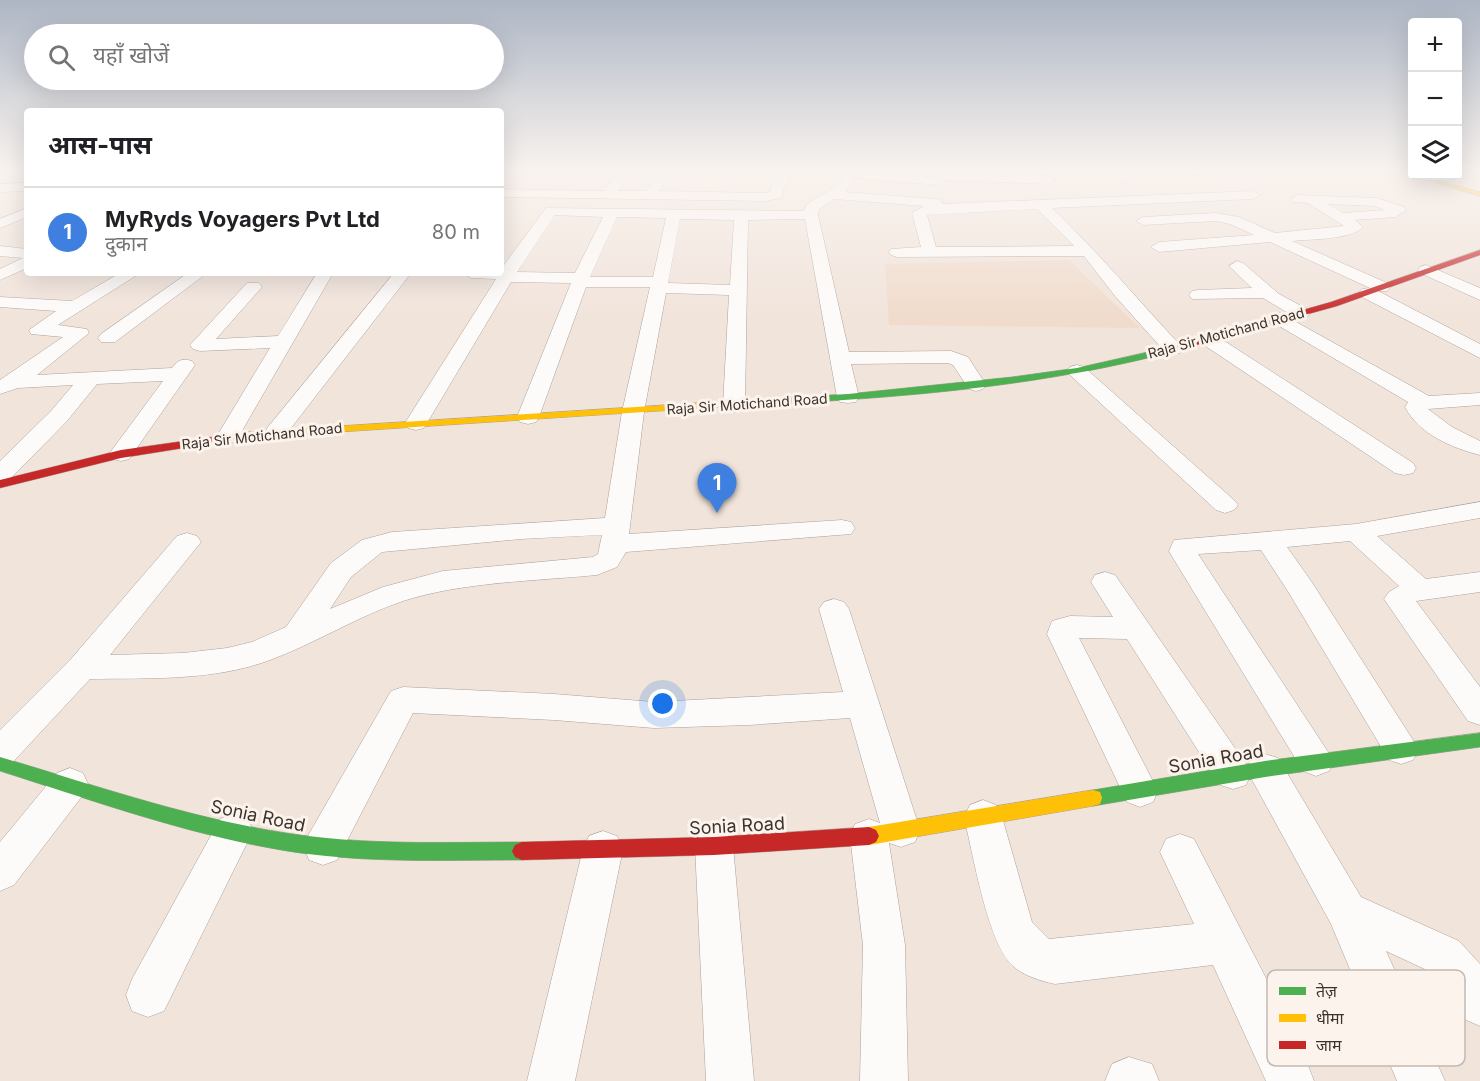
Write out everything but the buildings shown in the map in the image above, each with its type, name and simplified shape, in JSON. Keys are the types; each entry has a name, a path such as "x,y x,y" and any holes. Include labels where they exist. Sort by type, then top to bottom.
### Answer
{"street":[{"path":"416,423 506,276 546,218"},
{"path":"528,417 580,280 609,218"},
{"path":"82,668 183,665 226,660 260,652 393,594 443,581 597,566 607,562 612,555 616,535 633,412 670,218"},
{"path":"734,405 741,218"},
{"path":"812,218 848,397"},
{"path":"923,218 927,225 930,252"},
{"path":"1054,218 1088,251 1121,292 1173,349"},
{"path":"1143,221 1210,218"},
{"path":"1224,218 1240,223 1272,238 1374,290 1480,352"},
{"path":"1159,247 1340,232 1356,227 1343,218"},
{"path":"1037,223 1060,223"},
{"path":"5,251 24,245"},
{"path":"5,251 24,254"},
{"path":"897,252 1088,251"},
{"name":"Raja Sir Motichand Road","path":"0,484 121,454 228,436 848,397 976,385 1077,371 1173,349 1301,313 1480,252"},
{"path":"0,275 24,263"},
{"path":"1237,266 1268,293 1301,313"},
{"path":"1426,270 1480,295"},
{"path":"7,385 80,333 39,330 127,276"},
{"path":"108,338 195,276"},
{"path":"228,436 323,276"},
{"path":"276,432 401,276"},
{"path":"506,276 738,290"},
{"path":"121,454 200,345 253,287"},
{"path":"1198,295 1268,293"},
{"path":"0,302 75,307"},
{"path":"1280,319 1423,402 1446,404 1480,399"},
{"path":"1208,339 1404,468"},
{"path":"200,345 283,342"},
{"path":"840,358 951,357 961,362 976,385"},
{"path":"1077,371 1225,505"},
{"path":"7,385 178,374"},
{"path":"0,475 59,416 90,379"},
{"path":"1423,402 1416,407 1421,417 1464,443 1480,448"},
{"path":"1316,761 1183,550 1184,546 1268,541 1356,532 1480,510"},
{"path":"297,635 342,570 356,556 372,546 392,541 521,531 616,535 842,528"},
{"path":"1356,532 1421,590"},
{"path":"1268,541 1306,597 1401,750"},
{"path":"0,753 82,668 187,542"},
{"path":"1105,582 1136,628 1249,772 1346,911 1372,970"},
{"path":"1479,708 1400,599 1421,590 1480,582"},
{"path":"834,609 863,704 885,833 884,1081"},
{"path":"1136,628 1070,627 1063,629 1062,634 1140,791"},
{"path":"322,847 403,700 554,707 654,715 749,712 863,704"},
{"name":"Sonia Road","path":"0,764 234,831 322,847 399,852 603,849 714,846 885,833 1316,761 1480,740"},
{"path":"0,872 70,784"},
{"path":"983,817 1012,925 1019,941 1029,952 1043,960 1071,962 1225,942"},
{"path":"148,995 234,831"},
{"path":"714,846 730,1081"},
{"path":"551,1081 603,849"},
{"path":"1180,852 1267,1028"},
{"path":"1346,911 1444,956 1457,970"},
{"path":"1465,981 1480,1003"},
{"path":"1285,1066 1290,1081"},
{"path":"1414,1066 1421,1081"},
{"path":"1129,1081 1134,1081"}],"shaded area":[{"path":"1069,260 1140,328 889,325 885,264"}],"traffic: fast":[{"path":"761,402 848,397 1012,380 1077,371 1153,354"},
{"path":"1093,798 1265,769 1480,740"},
{"path":"0,764 191,822 269,839 361,850 522,851"}],"traffic: slow":[{"path":"248,435 761,402"},
{"path":"869,836 1093,798"}],"traffic: jam":[{"path":"1153,354 1334,304 1480,252"},
{"path":"0,484 121,454 248,435"},
{"path":"522,851 714,846 869,836"}],"place":[{"name":"MyRyds Voyagers Pvt Ltd","path":"717,513"}]}
